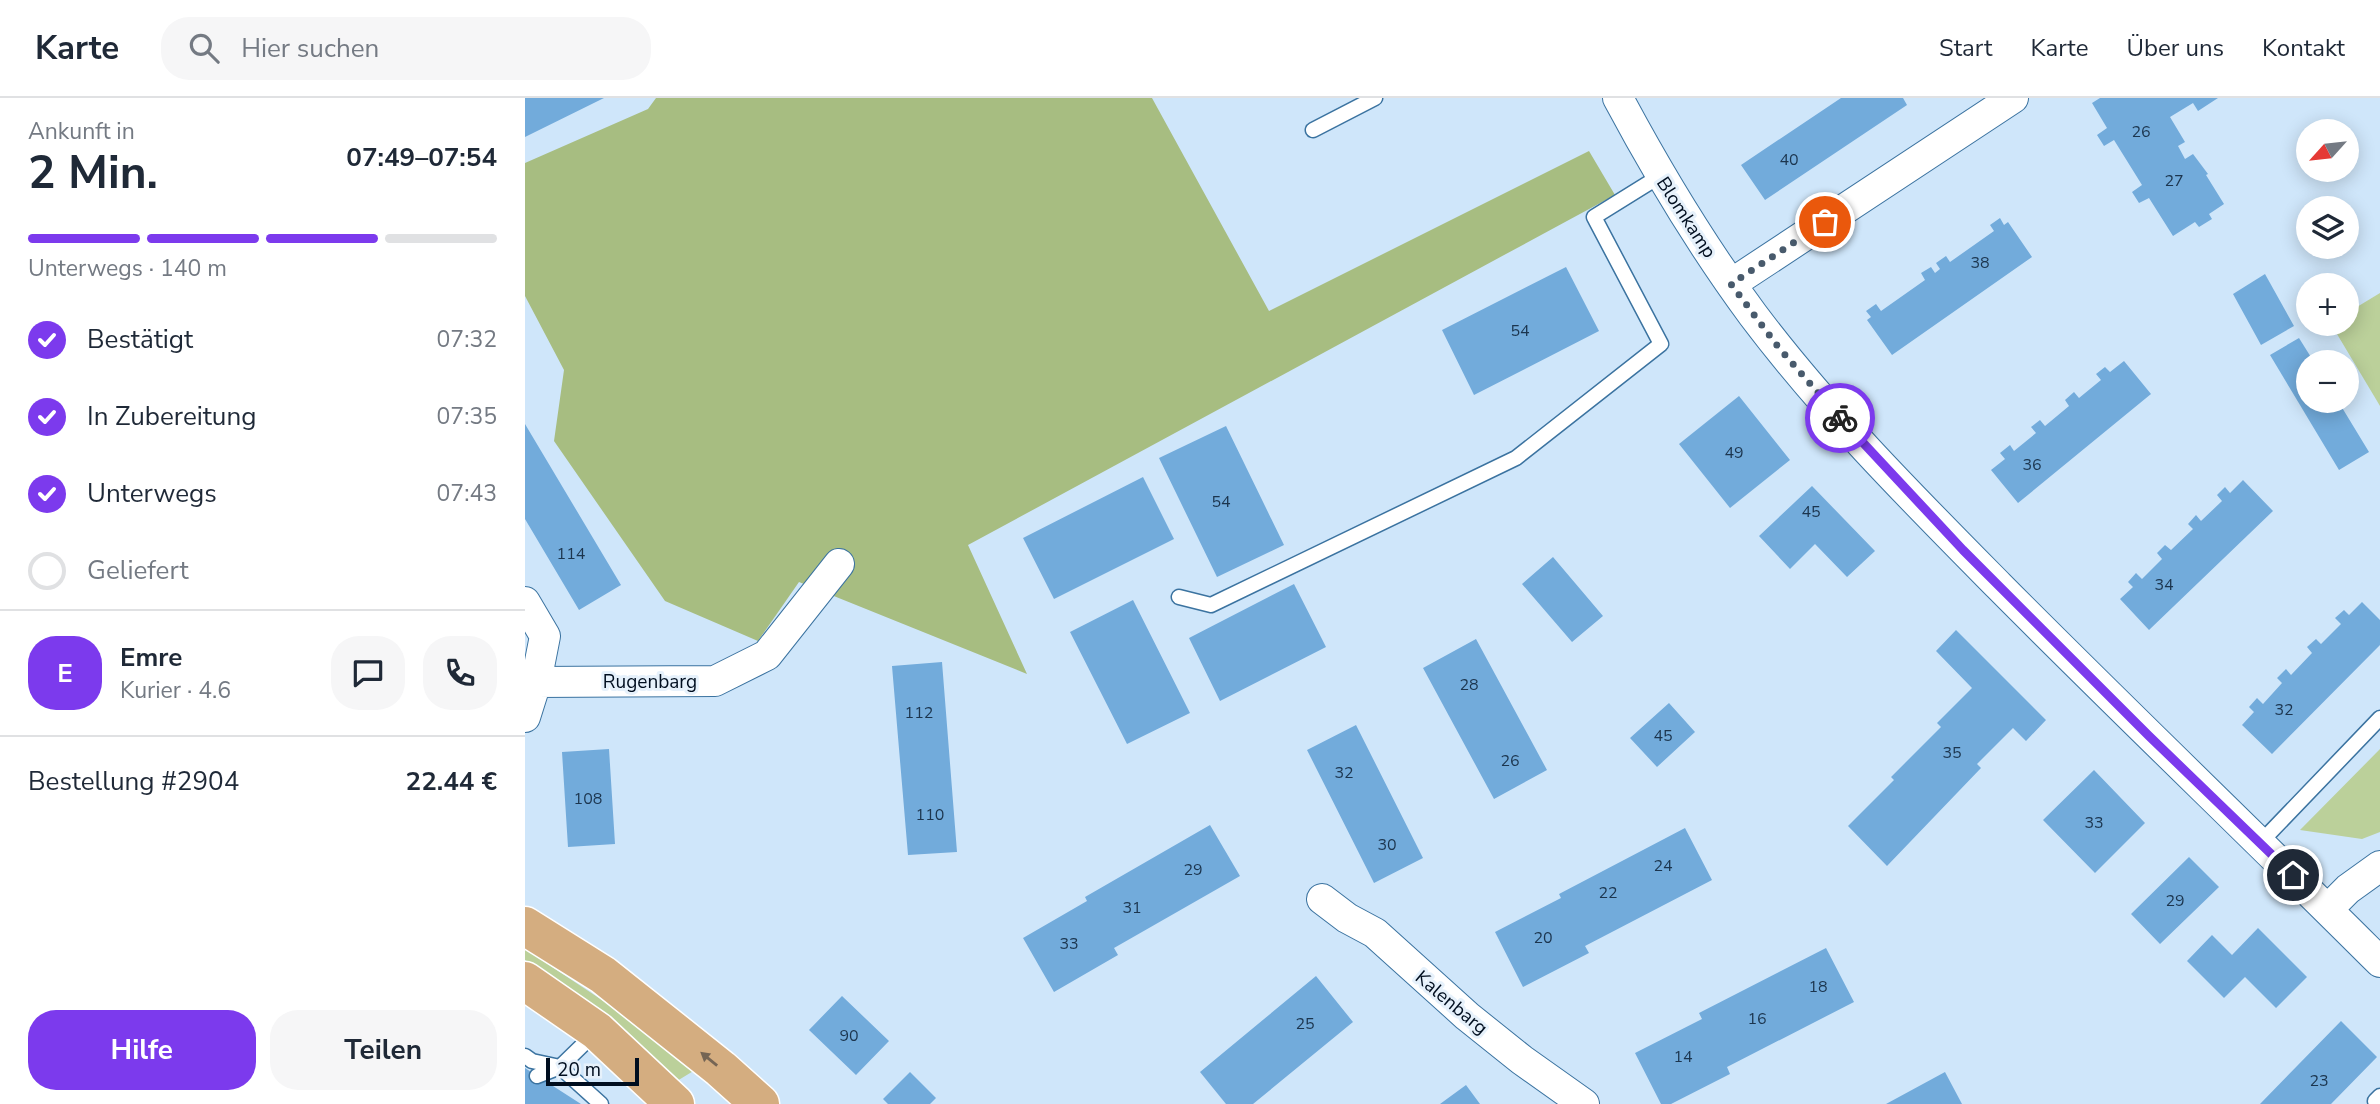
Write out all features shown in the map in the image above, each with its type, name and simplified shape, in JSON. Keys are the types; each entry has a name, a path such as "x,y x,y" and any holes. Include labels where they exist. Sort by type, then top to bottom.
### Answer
{"main road":[{"path":"525,926 603,975 721,1069 760,1104"},
{"path":"525,981 597,1031 675,1104"}],"street":[{"name":"Blomkamp","path":"1618,98 1660,176 1731,284 1811,386 1921,507 2122,710 2380,962"},
{"path":"1731,284 2013,98"},
{"name":"Rugenbarg","path":"536,682 715,681 767,655 839,564"},
{"path":"525,602 545,636 536,682 525,717"},
{"path":"2328,909 2348,889 2380,866"},
{"name":"Kalenbarg","path":"1322,898 1347,918 1375,933 1467,1016 1522,1060 1584,1104"}],"lane":[{"path":"1313,130 1375,98"},
{"path":"1179,597 1211,606 1516,458 1661,344 1594,217 1660,176"},
{"path":"2260,843 2380,718"},
{"path":"537,1076 560,1067 597,1031"},
{"path":"525,1056 532,1061 560,1067 601,1104"}],"green space":[{"path":"656,98 1152,98 1269,311 1589,151 1615,195 968,545 1027,674 799,582 758,641 665,601 554,441 564,370 525,296 525,163 648,109"},
{"path":"2380,293 2380,406 2359,371 2359,350 2347,350 2338,336 2359,336 2359,306"},
{"path":"2380,749 2380,832 2362,839 2300,830"},
{"path":"525,949 617,1010 695,1070 677,1081 545,973 525,960"}],"building":[{"path":"525,98 604,98 525,137"},
{"path":"1841,98 1903,98 1907,105 1765,200 1741,165"},
{"path":"2100,98 2218,98 2198,111 2193,103 2170,117 2185,142 2178,146 2185,159 2193,154 2208,174 2206,175 2224,204 2209,214 2212,219 2199,227 2195,222 2173,236 2149,198 2139,203 2132,192 2142,185 2114,140 2104,146 2097,135 2107,128 2092,103"},
{"path":"2000,218 2004,225 2008,222 2032,257 1892,355 1867,320 1871,317 1866,311 1876,304 1881,311 1925,280 1921,273 1931,267 1935,273 1940,269 1936,263 1946,256 1950,262 1994,231 1990,225"},
{"path":"1566,267 1599,331 1474,395 1442,330"},
{"path":"2265,274 2294,326 2261,345 2233,294"},
{"path":"2299,338 2306,350 2296,350 2296,398 2270,355"},
{"path":"2124,361 2151,394 2018,503 1991,470 2005,459 2000,453 2010,445 2014,451 2036,433 2031,427 2040,420 2045,426 2069,406 2065,400 2074,392 2079,398 2101,380 2096,374 2105,367 2110,372"},
{"path":"1739,396 1790,460 1730,508 1679,444"},
{"path":"2305,413 2345,413 2369,452 2339,470"},
{"path":"525,424 621,585 579,610 525,519"},
{"path":"1226,426 1284,545 1217,577 1159,458"},
{"path":"1143,477 1174,539 1054,599 1023,538"},
{"path":"2243,480 2273,511 2149,630 2120,599 2133,587 2128,582 2136,573 2142,579 2162,559 2157,553 2165,545 2171,550 2193,529 2188,524 2196,515 2201,521 2222,501 2217,495 2225,487 2230,493"},
{"path":"1812,486 1875,551 1847,577 1815,544 1790,569 1759,536"},
{"path":"1553,557 1603,616 1572,642 1522,584"},
{"path":"1294,584 1326,647 1220,701 1189,638"},
{"path":"1133,600 1190,713 1127,744 1070,632"},
{"path":"2362,602 2380,620 2380,645 2272,754 2242,725 2254,712 2249,707 2257,698 2263,704 2282,683 2277,678 2286,669 2291,675 2312,653 2307,647 2316,639 2321,644 2341,624 2335,618 2344,610 2349,615"},
{"path":"1956,630 2046,720 2026,741 2013,728 1977,764 1981,768 1887,866 1848,826 1894,780 1891,777 1941,727 1937,723 1972,688 1936,651"},
{"path":"1476,639 1547,770 1494,799 1423,668"},
{"path":"942,662 957,852 908,855 892,666"},
{"path":"1669,703 1695,732 1657,767 1630,738"},
{"path":"1356,725 1423,858 1374,883 1307,750"},
{"path":"609,749 615,844 568,847 562,752"},
{"path":"2094,770 2145,823 2095,873 2043,820"},
{"path":"1210,825 1240,876 1114,948 1118,955 1054,992 1023,938 1087,901 1085,897"},
{"path":"1685,828 1712,880 1585,946 1589,953 1523,987 1495,932 1561,898 1559,894"},
{"path":"2189,857 2219,887 2160,944 2131,914"},
{"path":"2258,928 2307,977 2276,1008 2245,977 2224,998 2187,961 2212,935 2232,955"},
{"path":"1826,948 1854,1002 1727,1067 1730,1074 1671,1104 1661,1104 1635,1053 1702,1019 1699,1013"},
{"path":"1316,976 1353,1022 1253,1104 1226,1104 1200,1072"},
{"path":"842,996 889,1041 856,1075 809,1030"},
{"path":"2341,1021 2377,1057 2331,1104 2260,1104"},
{"path":"525,1068 581,1104 525,1104"},
{"path":"910,1072 936,1098 930,1104 888,1104 883,1099"},
{"path":"1945,1072 1962,1104 1886,1104"},
{"path":"1466,1085 1480,1104 1440,1104"}],"way so far":[{"path":"1825,222 1731,284 1779,348 1840,418"}],"route":[{"path":"1840,418 1963,550 2184,771 2293,875"}]}
